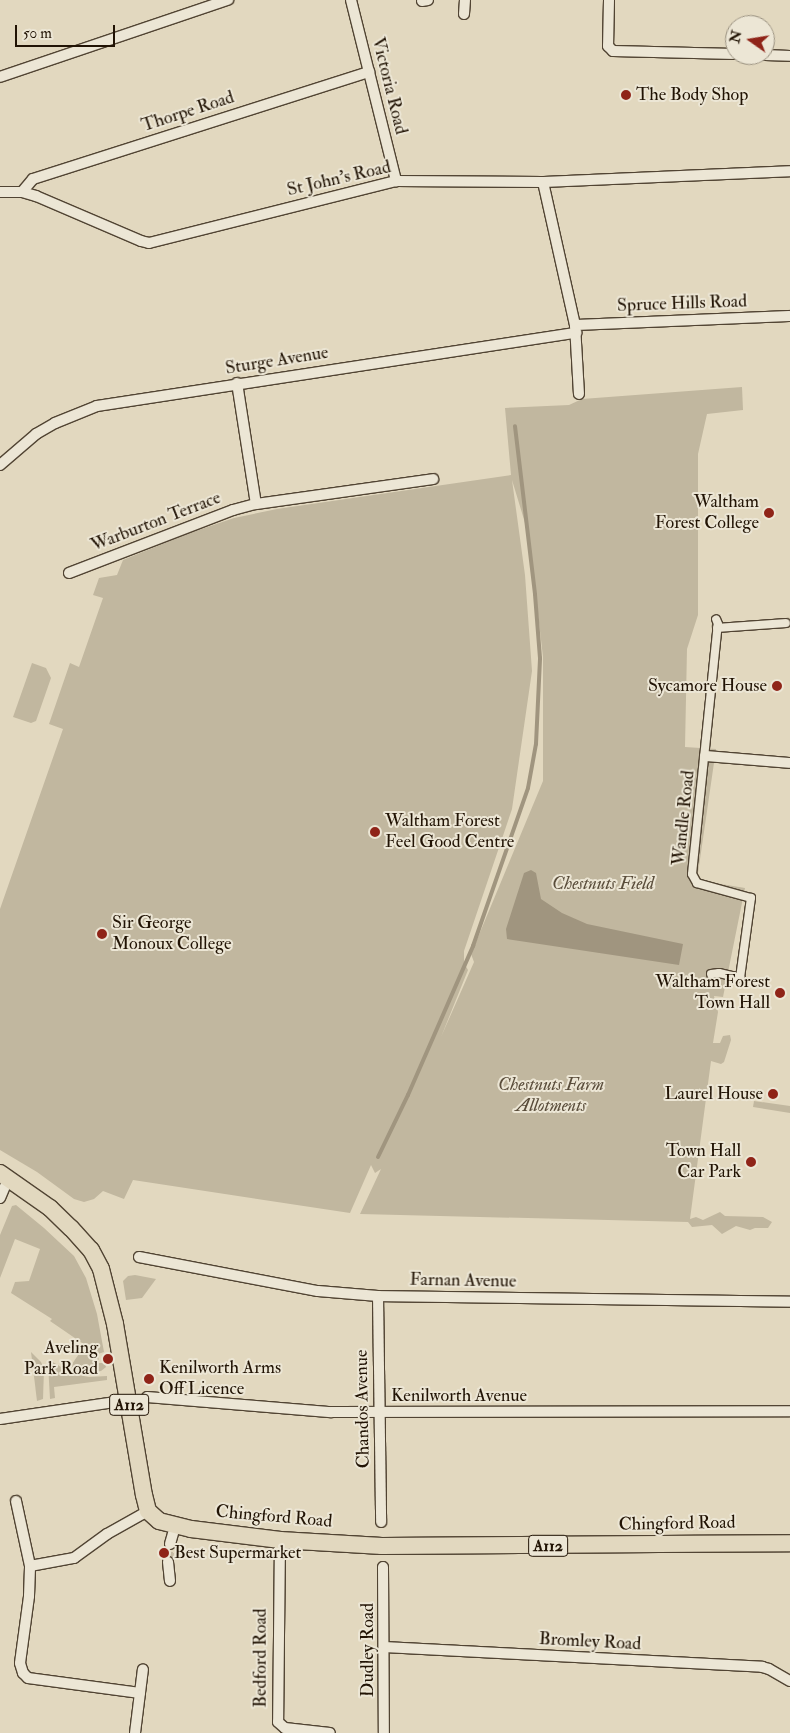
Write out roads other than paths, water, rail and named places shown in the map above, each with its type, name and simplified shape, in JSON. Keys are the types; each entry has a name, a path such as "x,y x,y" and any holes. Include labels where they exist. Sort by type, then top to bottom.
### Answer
{"main road":[{"name":"A112","path":"4,1176 57,1214 84,1240 94,1254 108,1292 148,1511"},
{"name":"Chingford Road","path":"148,1511 159,1521 175,1526 280,1540 400,1547 790,1543"}],"street":[{"path":"0,77 228,0"},
{"name":"Victoria Road","path":"351,0 396,181"},
{"path":"464,14 465,0"},
{"path":"608,0 608,46 613,52 725,54"},
{"path":"775,55 790,56"},
{"name":"Thorpe Road","path":"22,192 33,179 368,72"},
{"name":"St John's Road","path":"0,192 22,192 53,202 141,242 149,243 396,181 543,182 790,171"},
{"path":"543,182 576,329 579,394"},
{"name":"Spruce Hills Road","path":"576,329 790,316"},
{"name":"Sturge Avenue","path":"0,464 36,434 72,415 97,406 576,329"},
{"path":"236,384 256,504"},
{"name":"Warburton Terrace","path":"68,573 233,510 256,504 433,479"},
{"name":"Wandle Road","path":"711,974 719,973 740,978 751,898 697,883 692,874 717,628 716,618"},
{"path":"717,628 786,623"},
{"path":"705,756 790,763"},
{"path":"0,1198 4,1176"},
{"name":"Farnan Avenue","path":"139,1257 318,1291 378,1296 790,1302"},
{"name":"Chandos Avenue","path":"378,1296 378,1412 381,1522"},
{"name":"Kenilworth Avenue","path":"128,1400 147,1396 331,1412 790,1411"},
{"path":"0,1419 128,1400"},
{"path":"16,1501 30,1566 29,1596 20,1663 23,1673 28,1678 140,1692"},
{"path":"30,1566 74,1558 107,1534 148,1511"},
{"path":"170,1544 175,1526"},
{"name":"Bedford Road","path":"280,1540 278,1722 285,1728 330,1733"},
{"path":"168,1562 170,1581"},
{"name":"Dudley Road","path":"383,1567 384,1733"},
{"name":"Bromley Road","path":"384,1647 762,1667 790,1681"},
{"path":"135,1733 143,1669"}],"waterway":[{"path":"378,1157 408,1095 473,946 528,788 536,744 540,658 535,594 515,426"}],"tunnel":[{"path":"168,1562 170,1544"}],"place":[{"name":"The Body Shop","path":"626,95"},
{"name":"Waltham Forest College","path":"769,513"},
{"name":"Sycamore House","path":"777,686"},
{"name":"Waltham Forest Feel Good Centre","path":"375,832"},
{"name":"Sir George Monoux College","path":"102,934"},
{"name":"Waltham Forest Town Hall","path":"780,993"},
{"name":"Laurel House","path":"773,1094"},
{"name":"Town Hall Car Park","path":"751,1162"},
{"name":"Aveling Park Road","path":"108,1359"},
{"name":"Kenilworth Arms Off Licence","path":"149,1379"},
{"name":"Best Supermarket","path":"164,1553"}],"park label":[{"name":"Chestnuts Field","path":"603,884"},
{"name":"Chestnuts Farm Allotments","path":"551,1096"}]}
